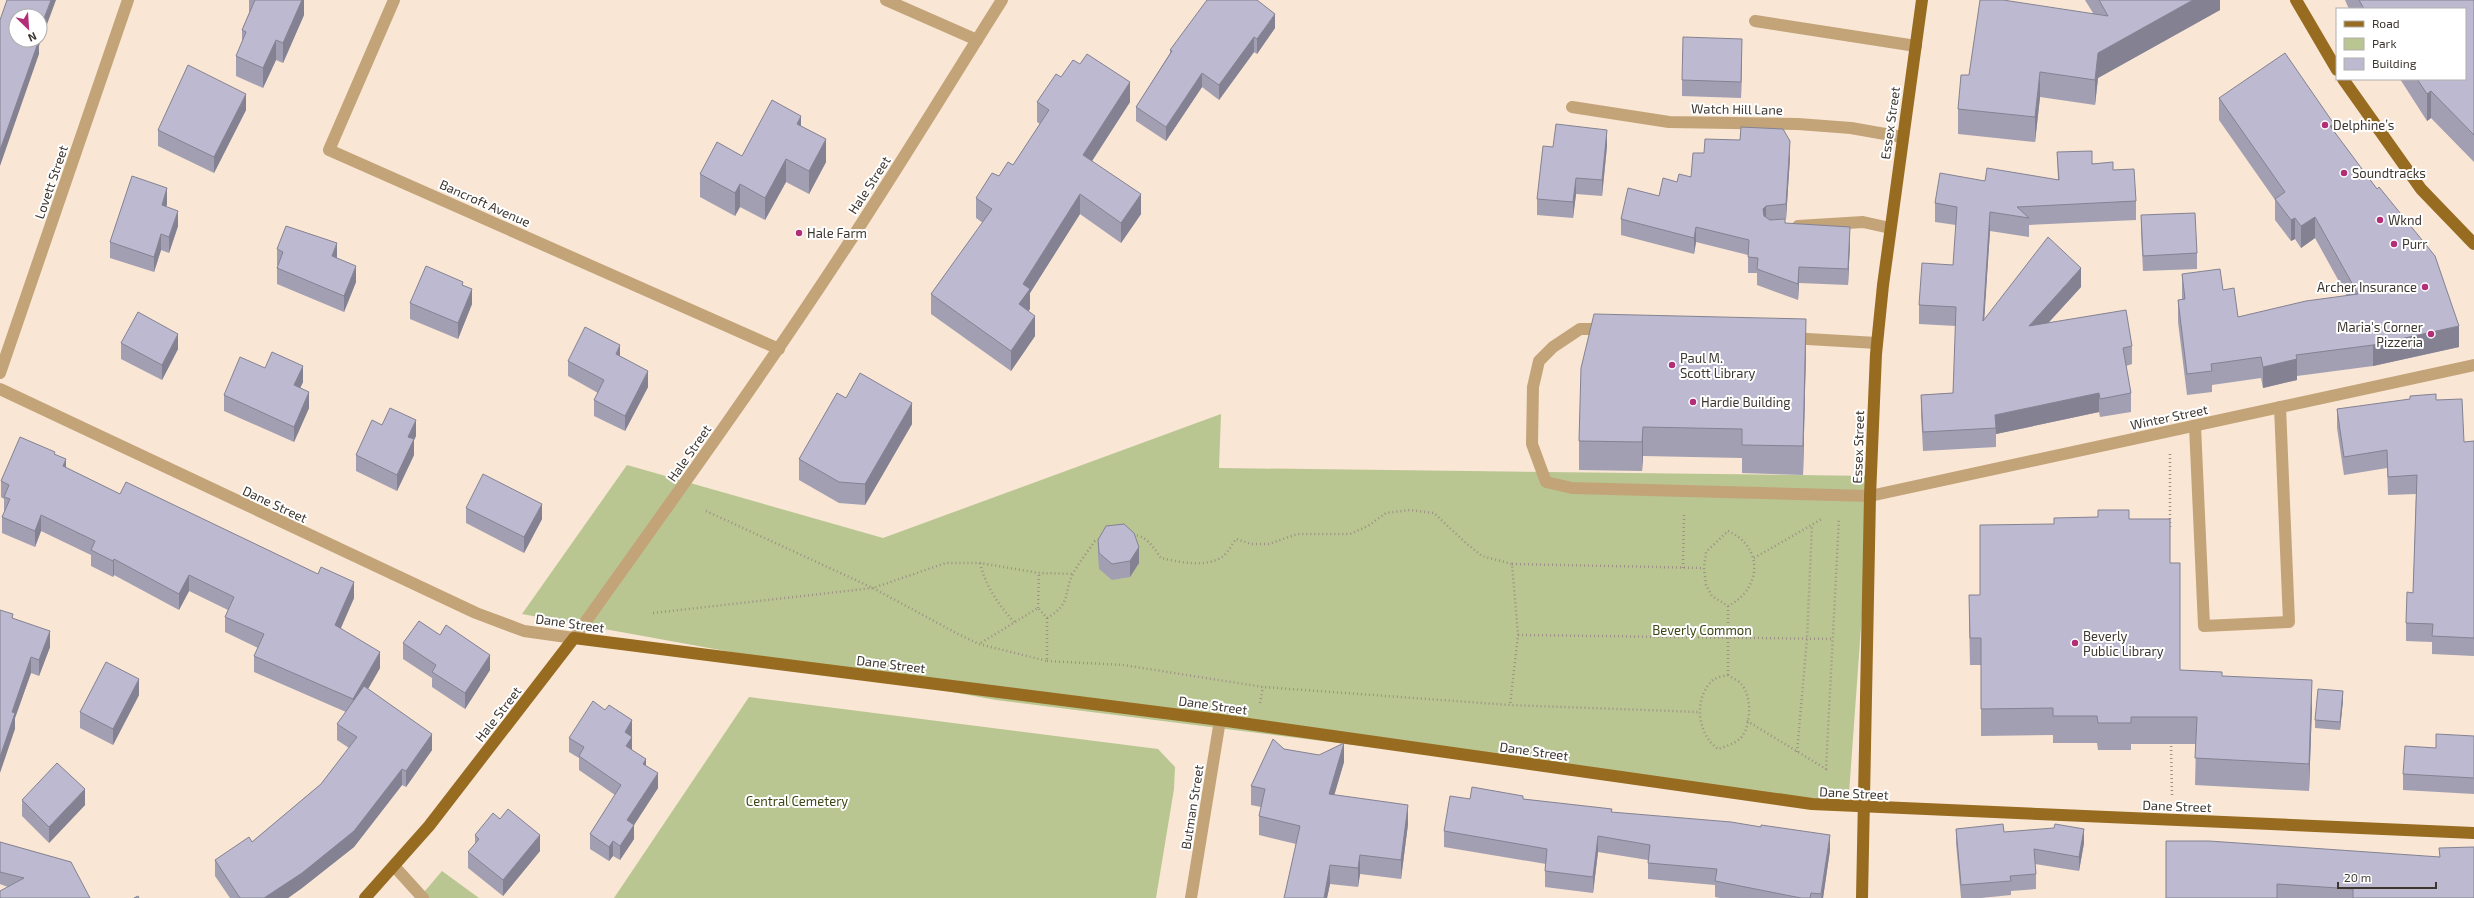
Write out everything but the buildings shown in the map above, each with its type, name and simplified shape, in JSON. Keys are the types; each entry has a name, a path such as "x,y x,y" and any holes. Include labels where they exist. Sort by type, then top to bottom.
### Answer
{"main road":[{"name":"Essex Street","path":"1862,898 1870,496 1877,343 1890,228 1922,0"},
{"path":"2296,0 2336,68"},
{"path":"2344,80 2421,189 2474,244"},
{"name":"Dane Street","path":"574,638 1220,720 1714,792 1812,804 1864,808 2474,833"},
{"name":"Hale Street","path":"365,898 434,819 574,638"}],"street":[{"name":"Lovett Street","path":"0,373 128,0"},
{"name":"Bancroft Avenue","path":"394,0 329,150 779,349"},
{"path":"886,0 977,40"},
{"name":"Hale Street","path":"574,638 779,349 887,183 1002,0"},
{"path":"1755,20 1916,46"},
{"name":"Watch Hill Lane","path":"1572,108 1669,122 1798,124 1851,128 1902,138"},
{"path":"1785,227 1863,222 1890,228"},
{"name":"Winter Street","path":"1619,329 1580,329 1553,347 1539,360 1533,387 1532,444 1546,482 1572,488 1870,496 2474,365"},
{"path":"1779,337 1877,343"},
{"name":"Dane Street","path":"0,389 476,613 524,631 574,638"},
{"path":"2194,426 2204,626 2289,622 2280,407"},
{"name":"Butman Street","path":"1191,898 1220,720"},
{"path":"394,866 422,897"}],"path":[{"path":"2169,431 2170,534"},
{"path":"1683,568 1684,491"},
{"path":"706,510 873,588 979,644 1047,661 1123,665 1263,687 1510,705 1699,712"},
{"path":"1126,535 1138,535 1150,543 1161,558 1180,563 1204,563 1223,557 1236,539 1252,544 1269,544 1298,534 1350,534 1368,526 1386,513 1410,510 1434,513 1482,556 1512,564 1704,568"},
{"path":"1754,558 1828,516"},
{"path":"1747,721 1826,769 1839,517"},
{"path":"1797,752 1807,639 1812,525"},
{"path":"1728,531 1747,544 1754,558 1751,583 1739,601 1728,606 1712,596 1706,585 1704,568 1706,552 1728,531"},
{"path":"1047,618 1057,612 1066,600 1073,574 1094,541 1107,537"},
{"path":"653,613 873,588 946,563 980,564 1039,574 1073,574"},
{"path":"980,564 984,581 996,601 1014,622"},
{"path":"1510,705 1518,635 1512,564"},
{"path":"1039,574 1038,608 1047,618 1047,661"},
{"path":"1728,606 1730,638 1728,675"},
{"path":"979,644 1038,608"},
{"path":"1518,635 1833,639"},
{"path":"1728,675 1742,684 1749,700 1747,721 1743,736 1730,745 1718,749 1709,742 1702,730 1699,712 1704,694 1714,680 1728,675"},
{"path":"2171,740 2172,820"}],"green space":[{"name":"Beverly Common","path":"1221,414 1219,468 1872,476 1848,807 996,700 522,614 627,465 883,538"},
{"name":"Central Cemetery","path":"749,697 1158,749 1175,767 1174,789 1156,898 614,898"},
{"path":"442,871 479,898 419,898"}],"place":[{"name":"Delphine’s","path":"2325,125"},
{"name":"Soundtracks","path":"2344,173"},
{"name":"Wknd","path":"2380,220"},
{"name":"Hale Farm","path":"799,233"},
{"name":"Purr","path":"2394,244"},
{"name":"Archer Insurance","path":"2425,287"},
{"name":"Maria's Corner Pizzeria","path":"2431,334"},
{"name":"Paul M. Scott Library","path":"1672,365"},
{"name":"Hardie Building","path":"1693,402"},
{"name":"Beverly Public Library","path":"2075,643"}]}
